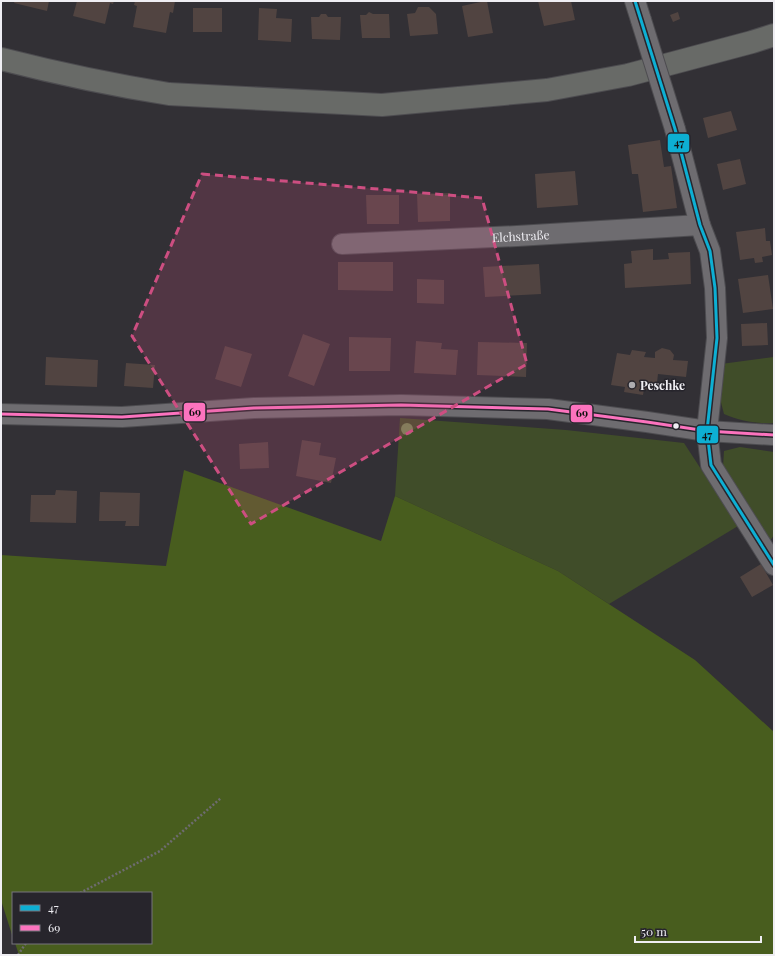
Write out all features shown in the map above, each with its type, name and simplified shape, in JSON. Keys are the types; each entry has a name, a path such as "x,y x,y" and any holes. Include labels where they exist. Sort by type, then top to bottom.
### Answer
{"main road":[{"path":"1,59 44,70 169,94 382,105 547,90 628,75 774,35"}],"street":[{"path":"635,1 675,129 700,225 710,251 715,288 717,338 707,431 711,465 774,565"},
{"name":"Elchstraße","path":"342,244 516,236 700,225"},
{"path":"1,414 122,417 254,408 401,405 548,409 707,431 774,435"}],"path":[{"path":"82,892 160,851 221,798"},
{"path":"18,955 25,944"}],"highlighted area":[{"path":"202,174 482,198 527,364 251,524 132,336"}],"green space":[{"path":"774,357 774,423 749,422 724,414 718,391 721,364"},
{"path":"400,418 566,430 684,443 738,526 609,604 558,571 395,496"},
{"path":"740,447 774,452 774,535 764,550 723,467 724,451"},
{"path":"184,470 381,541 395,496 558,571 695,660 774,732 774,955 19,955 15,944 152,944 152,892 12,892 12,935 1,900 1,555 166,566"}],"building":[{"path":"15,1 49,1 47,11 14,3"},
{"path":"77,1 114,1 113,4 110,3 105,24 73,16"},
{"path":"135,1 175,1 173,13 170,12 166,33 133,27 137,6 134,5"},
{"path":"487,1 493,33 468,37 462,6"},
{"path":"538,1 571,1 575,20 544,26"},
{"path":"418,7 429,7 436,14 438,34 410,36 407,14 415,13"},
{"path":"193,8 222,8 222,32 193,32"},
{"path":"259,8 277,9 276,18 292,19 291,42 258,40"},
{"path":"369,12 373,14 389,14 390,38 362,38 360,15 366,15"},
{"path":"678,12 680,19 673,22 670,15"},
{"path":"321,14 326,14 328,17 341,17 340,40 312,39 311,17 319,17"},
{"path":"731,111 737,130 708,138 703,118"},
{"path":"660,140 664,167 671,166 677,208 643,212 638,174 632,174 628,145"},
{"path":"740,159 746,184 723,190 717,164"},
{"path":"575,171 578,205 537,208 535,174"},
{"path":"450,193 450,221 418,222 417,194"},
{"path":"366,195 399,195 399,224 367,224"},
{"path":"765,228 766,241 770,241 772,255 762,257 763,262 755,263 754,258 740,260 736,232"},
{"path":"653,249 653,260 669,259 668,253 690,252 691,284 625,288 624,264 632,263 631,251"},
{"path":"338,262 393,262 393,291 338,290"},
{"path":"539,264 541,294 485,297 483,267"},
{"path":"768,275 773,309 743,313 738,279"},
{"path":"417,279 444,280 444,304 417,303"},
{"path":"767,323 768,345 742,346 741,324"},
{"path":"303,334 330,344 314,386 288,376"},
{"path":"349,337 391,338 390,371 349,371"},
{"path":"416,341 442,343 441,349 458,350 456,375 414,373"},
{"path":"478,342 527,343 526,377 477,375"},
{"path":"225,346 252,354 241,387 215,379"},
{"path":"662,348 670,350 674,355 673,360 688,361 686,377 658,374 656,391 644,389 643,395 624,392 625,387 611,385 617,353 630,355 632,350 646,352 644,357 655,358 655,352"},
{"path":"46,357 98,360 97,387 45,385"},
{"path":"126,363 155,365 153,388 124,386"},
{"path":"302,440 321,443 319,455 336,458 331,483 296,476"},
{"path":"268,442 269,468 240,469 239,444"},
{"path":"56,490 77,491 76,523 30,522 31,495 55,495"},
{"path":"100,492 140,493 139,526 125,526 126,521 99,521"},
{"path":"761,564 773,585 752,597 740,577"}],"transit line":[{"name":"47","path":"635,1 675,129 700,225 710,251 715,288 717,338 707,431 711,465 774,565"},
{"name":"69","path":"1,414 122,417 254,408 401,405 548,409 707,431 774,435"}],"place":[{"name":"Peschke","path":"632,385"}]}
